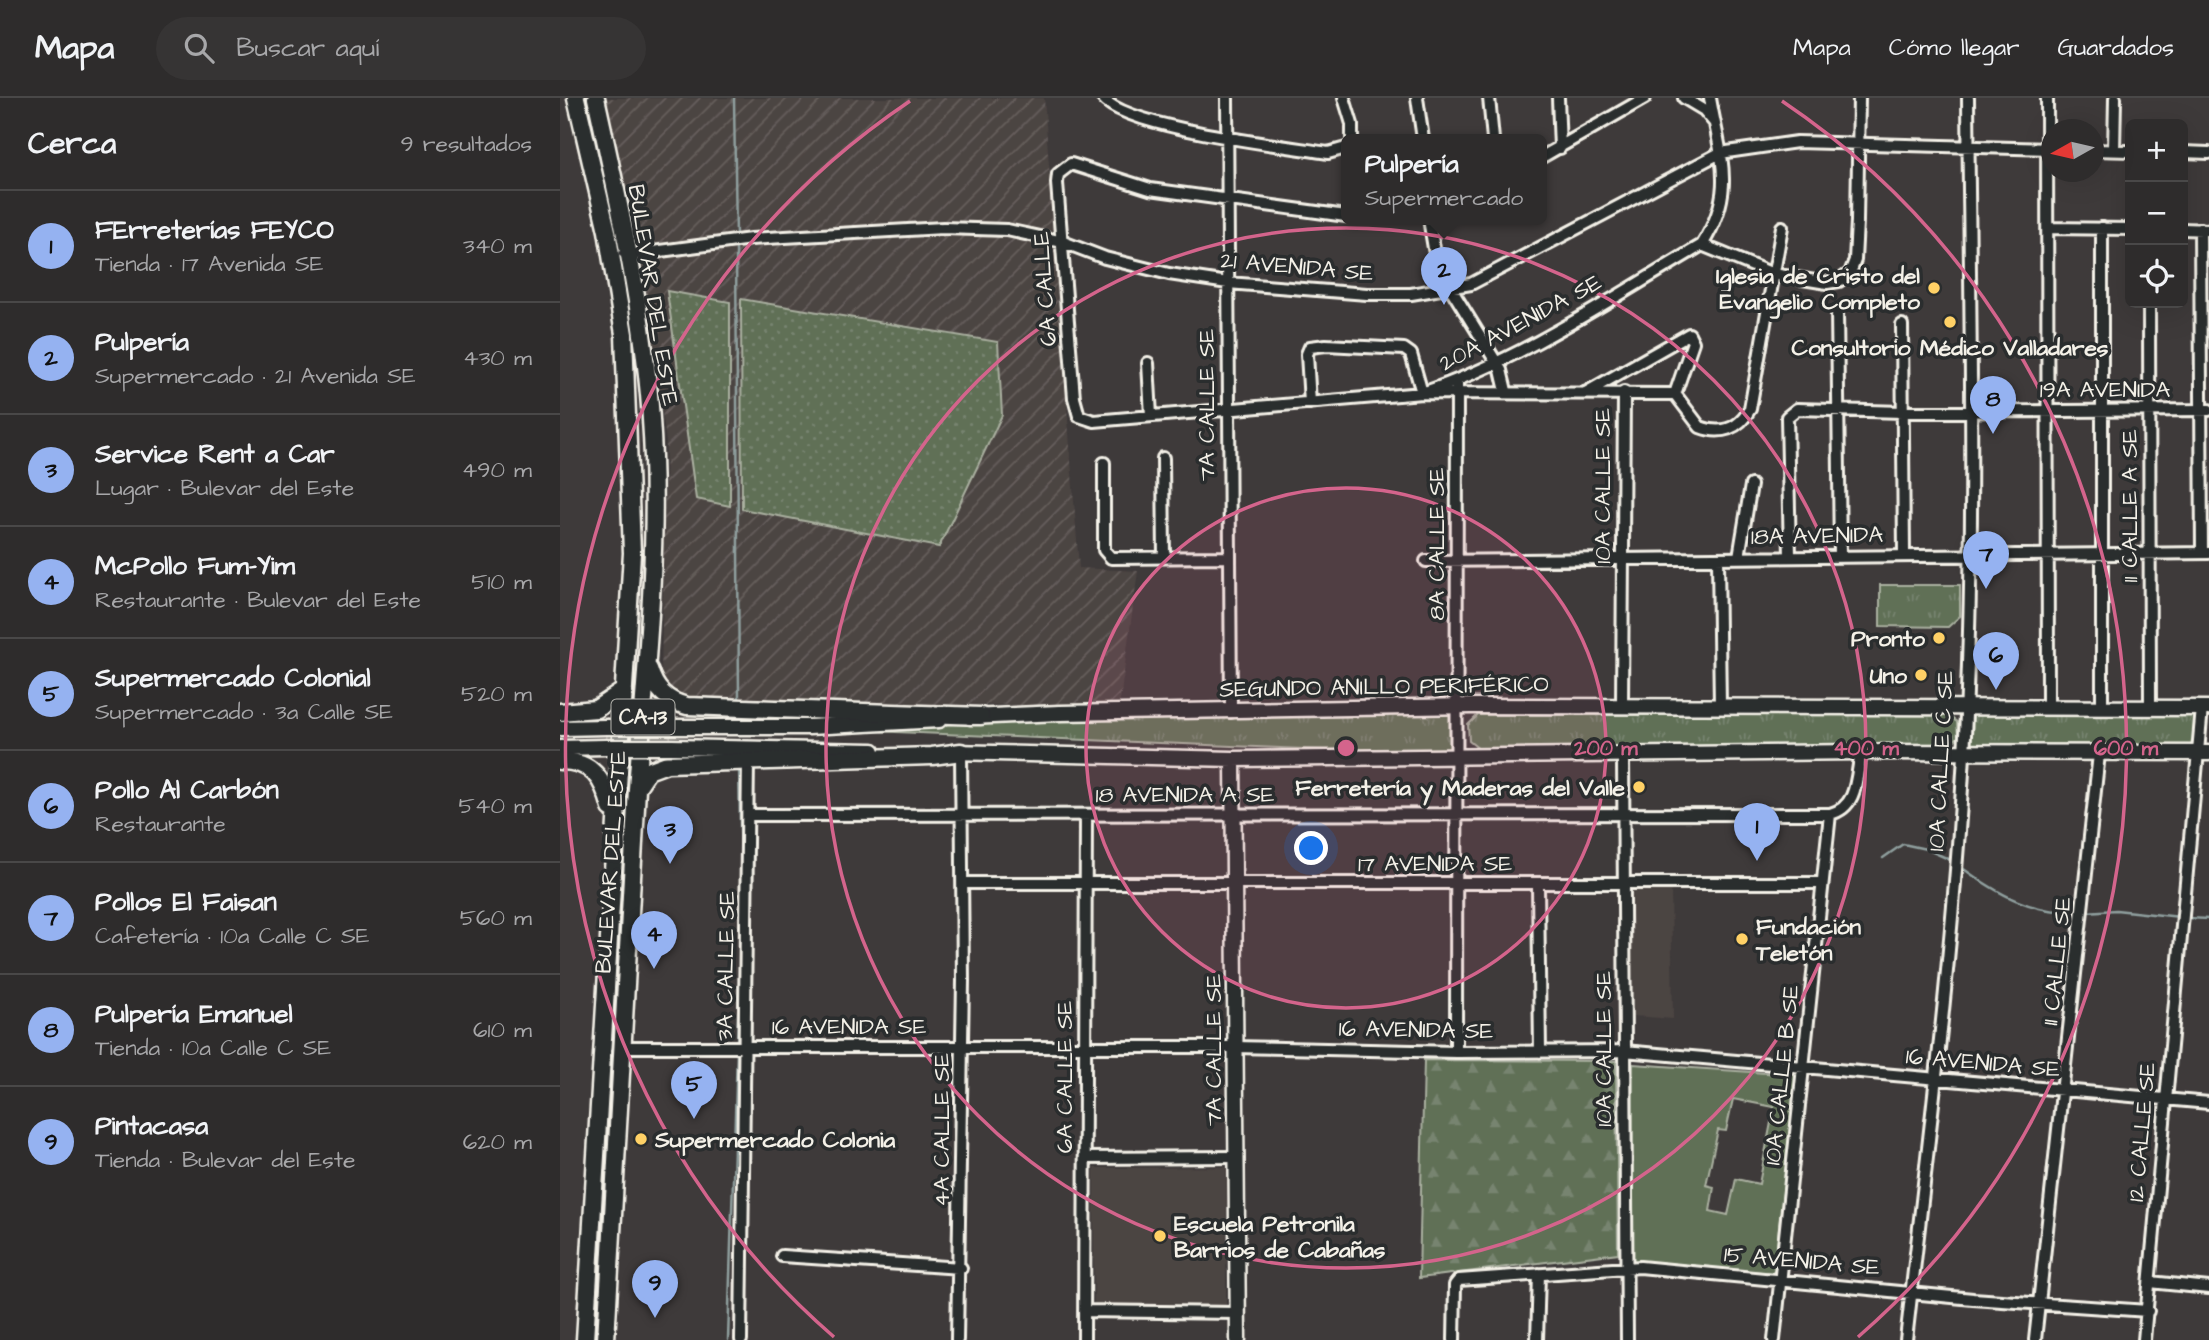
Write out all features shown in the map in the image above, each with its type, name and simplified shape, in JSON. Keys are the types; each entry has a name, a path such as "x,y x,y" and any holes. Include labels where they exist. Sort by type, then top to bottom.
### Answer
{"highway":[{"name":"BULEVAR DEL ESTE","path":"576,98 607,232 624,334 632,476 632,552 584,1340"},
{"name":"BULEVAR DEL ESTE","path":"599,103 630,255 646,366 653,455 654,553 620,1047 606,1340"},
{"path":"647,660 659,691 669,700 687,706 981,716"},
{"path":"560,712 596,709 623,691"},
{"path":"637,789 648,771 661,765 932,756 961,752"},
{"path":"560,761 581,763 598,775 615,822"}],"main road":[{"name":"SEGUNDO ANILLO PERIFÉRICO","path":"560,728 873,725 981,716 1456,707 2206,708"},
{"path":"560,748 671,747 1233,759 1623,757 1861,752 2204,753"},
{"name":"7A CALLE SE","path":"1233,759 1238,1340"}],"street":[{"path":"1103,98 1112,107 1133,117 1328,153 1341,149"},
{"name":"7A CALLE SE","path":"1227,98 1231,712"},
{"path":"1344,98 1352,124 1352,134"},
{"path":"1417,98 1422,134"},
{"path":"1489,98 1493,134"},
{"path":"1558,98 1560,148"},
{"path":"1547,154 1645,98"},
{"path":"1684,98 1704,110 1714,122"},
{"path":"1710,98 1725,190 1722,204 1702,245 1773,274 1827,283 1839,281 1850,273 1855,260 1859,98"},
{"name":"10A CALLE C SE","path":"1906,1340 1958,848 1964,753 1970,555 1968,98"},
{"path":"2047,98 2048,119"},
{"path":"2114,150 2115,98"},
{"name":"21 AVENIDA SE","path":"630,255 751,239 943,228 1007,230 1063,242 1105,258 1143,268 1228,283 1367,294 1453,290 1471,284 1720,153 1797,142 2041,149"},
{"path":"2104,150 2125,151"},
{"path":"2188,152 2209,153"},
{"name":"6A CALLE","path":"1079,416 1073,398 1063,242 1056,183 1058,174 1071,164 1150,189 1226,200"},
{"path":"2048,707 2049,182"},
{"path":"1226,200 1341,215"},
{"path":"1430,225 1437,266 1495,363 1506,391"},
{"path":"1675,394 1700,428 1723,431 1745,419 1752,400 1782,227"},
{"path":"2048,228 2125,229"},
{"path":"2102,228 2102,708"},
{"path":"2204,230 2206,553"},
{"path":"607,232 623,252 630,255"},
{"name":"20A AVENIDA SE","path":"1079,416 1094,421 1422,393 1457,387 1702,245"},
{"name":"11 CALLE A SE","path":"2150,308 2150,709"},
{"path":"1838,312 1840,556"},
{"path":"1902,325 1903,554"},
{"path":"1587,392 1684,335 1692,335 1693,342 1675,394"},
{"path":"1310,403 1307,354 1310,347 1316,345 1404,349 1411,354 1422,393"},
{"path":"1148,363 1151,416"},
{"path":"1457,387 1506,391 1675,394"},
{"name":"8A CALLE SE","path":"1456,756 1457,387"},
{"name":"10A CALLE SE","path":"1622,706 1624,392"},
{"name":"19A AVENIDA","path":"1790,556 1787,417 1797,409 1903,412 2205,410"},
{"path":"1163,458 1164,558"},
{"path":"1104,463 1107,555 1111,558 1229,557"},
{"path":"1739,557 1751,485"},
{"name":"18A AVENIDA","path":"1426,561 1623,561 1903,554 2049,556 2206,553"},
{"path":"1718,559 1720,706"},
{"path":"2204,753 2206,708"},
{"name":"4A CALLE SE","path":"957,1340 961,1268 963,1047 961,752"},
{"path":"1830,814 1842,811 1852,799 1861,752"},
{"name":"12 CALLE SE","path":"2144,1340 2183,911 2204,753"},
{"name":"11 CALLE SE","path":"2035,1340 2099,754"},
{"path":"1455,1052 1456,756"},
{"name":"10A CALLE SE","path":"1623,757 1627,1340"},
{"name":"3A CALLE SE","path":"741,1340 748,761"},
{"name":"18 AVENIDA A SE","path":"748,815 1830,814"},
{"name":"10A CALLE B SE","path":"1774,1340 1830,814"},
{"name":"6A CALLE SE","path":"1084,1340 1086,815"},
{"name":"17 AVENIDA SE","path":"962,883 1822,883"},
{"path":"1538,885 1540,1052"},
{"name":"16 AVENIDA SE","path":"620,1047 1235,1047 1455,1052 1623,1051 2209,1102"},
{"path":"1085,1158 1236,1157"},
{"path":"782,1256 961,1268"},
{"name":"15 AVENIDA SE","path":"1454,1340 1455,1285 1465,1278 1627,1266 2148,1311"},
{"path":"1537,1340 1539,1274"},
{"path":"2150,1282 2209,1288"},
{"path":"1084,1311 1237,1312"}],"shaded area":[{"path":"605,98 1044,98 1079,568 1138,571 1119,707 684,700 669,692 661,678 666,441 644,275"},
{"path":"1671,887 1673,1019 1633,1016 1631,888"},
{"name":"Escuela Petronila Barrios de Cabañas","path":"1227,1167 1226,1307 1094,1304 1094,1168"}],"green space":[{"path":"667,291 730,302 730,506 696,499"},
{"path":"741,299 998,342 1002,415 939,547 742,509"},
{"path":"1880,585 1960,585 1960,616 1948,627 1880,626"},
{"path":"2202,709 2199,753 1969,753 1970,710"},
{"path":"1452,712 1450,755 872,731 1072,714"},
{"path":"1478,715 1947,715 1957,722 1958,737 1949,745 1479,749 1469,741 1468,725"},
{"path":"1424,1060 1616,1061 1618,1253 1419,1278"},
{"path":"1633,1064 1796,1075 1774,1273 1631,1261","holes":["1733,1099 1774,1107 1759,1184 1736,1179 1728,1215 1710,1211 1714,1187 1706,1185 1718,1130 1726,1131"]}],"waterway":[{"path":"734,98 736,239"},
{"path":"736,246 739,701"},
{"path":"739,767 741,876"},
{"path":"1883,858 1903,844 1926,849 1953,861"},
{"path":"1961,867 2002,894 2031,906 2046,910 2079,912"},
{"path":"2086,912 2116,910 2180,917"},
{"path":"2187,918 2209,919"},
{"path":"737,1044 741,932"},
{"path":"728,1340 737,1051"}],"place":[{"name":"Iglesia de Cristo del Evangelio Completo","path":"1934,288"},
{"name":"Pulpería","path":"1444,305"},
{"name":"Consultorio Médico Valladares","path":"1950,322"},
{"name":"Pulpería Emanuel","path":"1993,434"},
{"name":"Pollos El Faisan","path":"1986,589"},
{"name":"Pronto","path":"1939,638"},
{"name":"Uno","path":"1921,675"},
{"name":"Pollo Al Carbón","path":"1996,690"},
{"name":"Ferretería y Maderas del Valle","path":"1639,787"},
{"name":"FErreterías FEYCO","path":"1757,861"},
{"name":"Service Rent a Car","path":"670,864"},
{"name":"Fundación Teletón","path":"1742,939"},
{"name":"McPollo Fum-Yim","path":"654,969"},
{"name":"Supermercado Colonial","path":"694,1119"},
{"name":"Supermercado Colonia","path":"641,1139"},
{"name":"Escuela Petronila Barrios de Cabañas","path":"1160,1236"},
{"name":"Pintacasa","path":"655,1318"}]}
